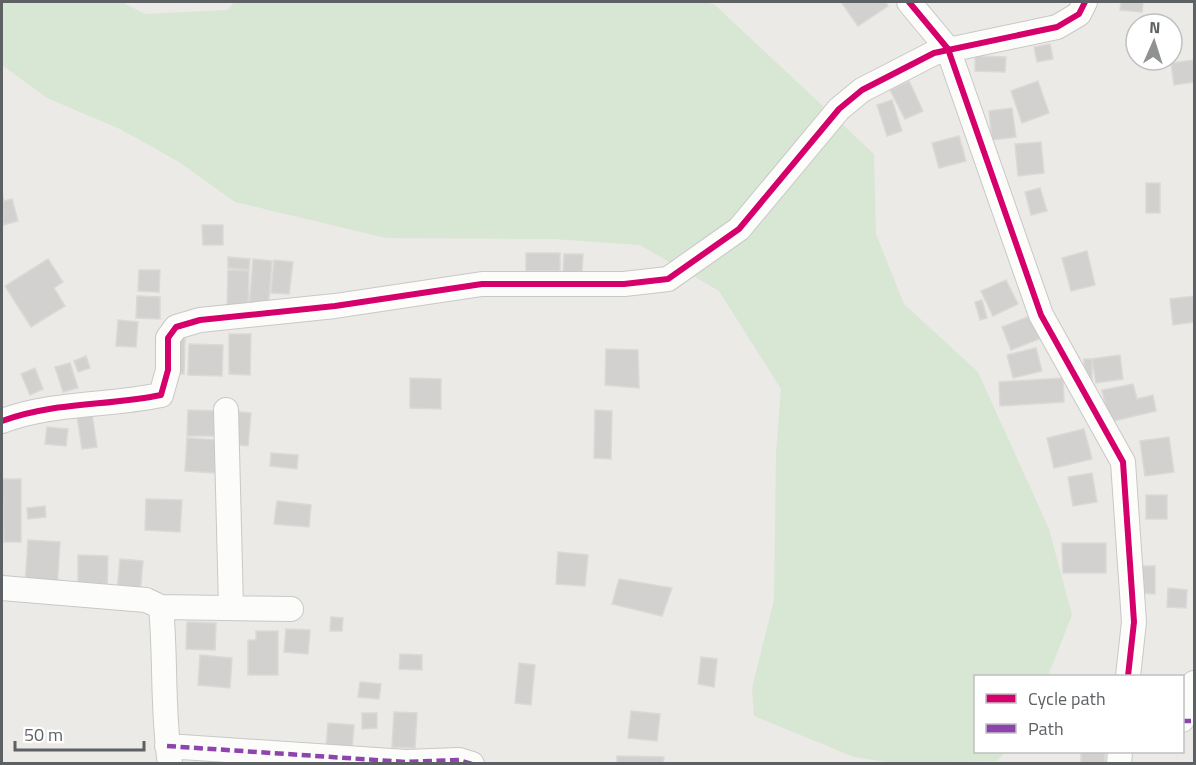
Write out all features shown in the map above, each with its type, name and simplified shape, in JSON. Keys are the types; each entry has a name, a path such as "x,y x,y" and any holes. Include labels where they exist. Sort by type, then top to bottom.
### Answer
{"street":[{"path":"909,2 948,49 1041,315 1123,462 1134,622 1128,675"},
{"path":"2,421 60,406 123,403 161,395 168,370 168,338 176,327 200,320 335,306 482,284 624,284 668,279 739,229 839,109 862,90 934,53 1057,27 1079,14 1085,2"},
{"path":"226,411 231,607"},
{"path":"2,588 146,600 161,607 291,609"},
{"path":"161,607 165,648 163,718 169,755 406,762 459,760 472,764"},
{"path":"1186,721 1194,684"}],"green space":[{"path":"2,2 122,2 145,14 228,10 234,2 706,2 715,5 874,154 876,234 904,304 978,372 1049,529 1072,615 1048,675 974,675 974,753 1004,753 997,761 894,763 854,757 754,716 752,688 774,600 776,453 781,389 719,291 640,245 553,239 386,238 235,202 179,162 120,129 47,98 2,65"}],"building":[{"path":"841,2 886,2 888,6 858,26"},
{"path":"1121,2 1143,2 1142,12 1120,10"},
{"path":"1050,44 1053,59 1037,62 1034,47"},
{"path":"975,56 1006,57 1005,72 975,71"},
{"path":"1194,60 1194,82 1174,85 1172,72 1184,72 1184,61"},
{"path":"909,81 923,111 905,119 890,90"},
{"path":"1038,81 1049,113 1022,123 1011,91"},
{"path":"892,100 902,131 887,136 877,105"},
{"path":"1012,108 1016,137 992,140 989,111"},
{"path":"959,136 966,161 939,168 932,143"},
{"path":"1041,142 1044,173 1018,176 1015,144"},
{"path":"1146,183 1160,183 1160,213 1146,213"},
{"path":"1040,188 1047,211 1031,215 1025,192"},
{"path":"2,192 4,201 12,199 18,221 3,225"},
{"path":"202,225 223,225 223,245 203,245"},
{"path":"1087,251 1095,285 1071,291 1062,258"},
{"path":"526,253 560,253 560,271 526,271"},
{"path":"564,254 583,254 582,272 563,272"},
{"path":"228,257 250,259 249,270 228,268"},
{"path":"48,259 63,282 54,288 65,306 31,327 5,286"},
{"path":"253,259 272,261 268,310 249,309"},
{"path":"274,260 293,262 289,294 271,293"},
{"path":"139,270 160,270 159,292 138,291"},
{"path":"228,270 249,271 248,310 227,309"},
{"path":"1006,280 1018,304 993,316 981,291"},
{"path":"137,296 160,297 160,319 136,318"},
{"path":"1194,296 1194,322 1173,325 1170,299"},
{"path":"982,300 987,318 980,320 975,302"},
{"path":"1035,314 1044,337 1011,350 1002,327"},
{"path":"118,320 138,322 136,347 116,346"},
{"path":"229,334 251,334 250,375 229,374"},
{"path":"173,337 185,337 184,374 172,374"},
{"path":"189,344 223,345 222,376 188,375"},
{"path":"1036,348 1042,371 1013,378 1007,355"},
{"path":"606,349 638,350 639,388 605,385"},
{"path":"1120,355 1123,379 1096,383 1092,359"},
{"path":"86,356 90,368 78,372 74,361"},
{"path":"1084,359 1092,359 1092,383 1084,383"},
{"path":"70,363 78,388 63,392 55,367"},
{"path":"35,368 43,389 30,395 21,374"},
{"path":"410,378 441,379 441,409 410,408"},
{"path":"1063,378 1064,402 1000,406 999,382"},
{"path":"1133,384 1137,399 1153,395 1156,411 1109,422 1102,390"},
{"path":"188,410 216,411 216,436 187,436"},
{"path":"595,410 612,411 611,459 594,458"},
{"path":"232,411 251,413 248,446 230,444"},
{"path":"92,414 97,447 82,449 77,416"},
{"path":"47,427 68,429 66,446 45,444"},
{"path":"1084,429 1092,459 1054,468 1047,438"},
{"path":"1169,437 1174,472 1145,476 1140,441"},
{"path":"187,438 218,440 216,473 185,471"},
{"path":"271,453 298,455 297,469 270,466"},
{"path":"1092,473 1097,502 1073,506 1068,477"},
{"path":"2,479 21,479 21,542 4,542"},
{"path":"1146,495 1167,495 1167,519 1146,519"},
{"path":"146,499 182,500 180,532 145,530"},
{"path":"277,501 311,505 309,527 274,524"},
{"path":"45,506 46,517 28,519 27,508"},
{"path":"28,540 60,542 57,589 25,586"},
{"path":"1062,543 1106,543 1106,573 1063,573"},
{"path":"558,552 588,555 585,586 556,584"},
{"path":"78,555 108,556 107,592 78,591"},
{"path":"120,559 143,561 140,594 117,592"},
{"path":"1142,566 1155,566 1155,594 1141,593"},
{"path":"619,579 672,588 662,616 612,604"},
{"path":"1168,588 1187,590 1186,608 1167,607"},
{"path":"331,617 343,618 342,631 330,631"},
{"path":"187,622 216,623 215,650 186,649"},
{"path":"286,629 310,630 308,654 284,652"},
{"path":"256,631 278,631 278,675 248,675 248,640 256,640"},
{"path":"400,654 422,655 422,670 399,669"},
{"path":"200,655 232,658 230,688 198,685"},
{"path":"701,657 717,659 714,687 698,684"},
{"path":"519,663 535,665 531,705 515,703"},
{"path":"360,682 381,684 379,699 358,697"},
{"path":"631,711 660,714 657,741 628,738"},
{"path":"394,712 417,713 415,748 392,747"},
{"path":"362,713 377,713 377,728 362,729"},
{"path":"328,723 354,725 352,751 326,748"},
{"path":"1081,753 1105,753 1105,764 1081,764"},
{"path":"617,756 664,757 663,764 617,764"}],"marked path":[{"path":"1184,721 1194,721"},
{"path":"167,746 406,762 459,760 472,764"}],"cycle path":[{"path":"909,2 948,49 1041,315 1123,462 1134,622 1128,675"},
{"path":"2,421 41,410 161,395 168,370 168,338 176,327 200,320 335,306 482,284 624,284 668,279 739,229 839,109 862,90 934,53 1057,27 1079,14 1085,2"}]}
